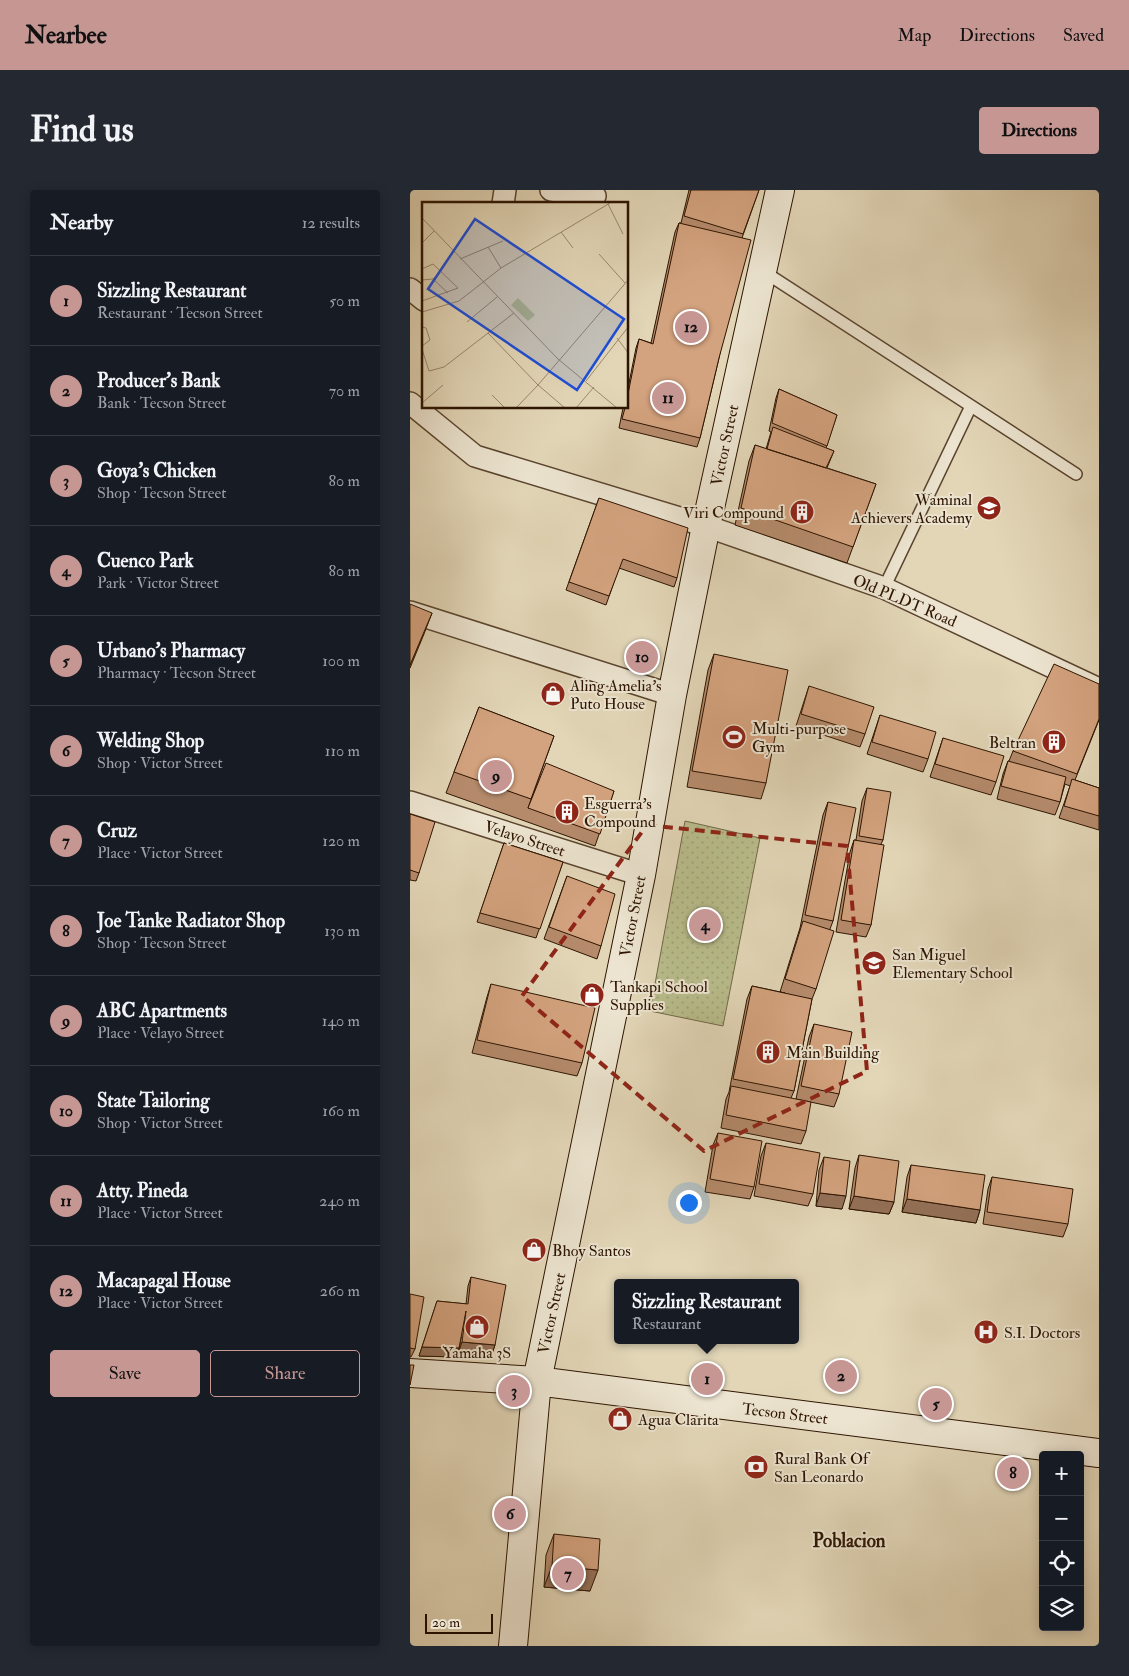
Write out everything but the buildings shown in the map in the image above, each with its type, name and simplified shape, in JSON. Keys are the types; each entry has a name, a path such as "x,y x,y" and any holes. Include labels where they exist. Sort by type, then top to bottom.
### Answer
{"street":[{"path":"551,190 595,197"},
{"name":"Victor Street","path":"513,1646 537,1381 641,875 672,695 706,526 780,190"},
{"path":"410,289 422,298"},
{"name":"Old PLDT Road","path":"410,403 475,456 706,526 884,588 1099,689"},
{"path":"410,612 672,695"},
{"name":"Velayo Street","path":"410,802 641,875"},
{"name":"Tecson Street","path":"410,1374 537,1381 1099,1453"}],"lane":[{"path":"762,271 1076,474"},
{"path":"884,588 971,406"}],"highlighted area":[{"path":"647,825 847,846 867,1071 704,1151 522,996"}],"green space":[{"path":"685,821 760,838 723,1026 650,1011"}],"place":[{"name":"Macapagal House","path":"691,327"},
{"name":"Atty. Pineda","path":"668,398"},
{"name":"Waminal Achievers Academy","path":"989,508"},
{"name":"Viri Compound","path":"802,512"},
{"name":"State Tailoring","path":"642,657"},
{"name":"Aling Amelia's Puto House","path":"553,694"},
{"name":"Multi-purpose Gym","path":"734,737"},
{"name":"Beltran","path":"1054,742"},
{"name":"ABC Apartments","path":"496,776"},
{"name":"Esguerra's Compound","path":"567,812"},
{"name":"Cuenco Park","path":"705,925"},
{"name":"San Miguel Elementary School","path":"874,963"},
{"name":"Tankapi School Supplies","path":"592,995"},
{"name":"Main Building","path":"768,1052"},
{"name":"Bhoy Santos","path":"534,1250"},
{"name":"Yamaha 3S","path":"477,1327"},
{"name":"S.I. Doctors","path":"986,1332"},
{"name":"Producer's Bank","path":"841,1376"},
{"name":"Sizzling Restaurant","path":"707,1379"},
{"name":"Goya's Chicken","path":"514,1391"},
{"name":"Urbano's Pharmacy","path":"936,1404"},
{"name":"Agua Clarita","path":"620,1419"},
{"name":"Rural Bank Of San Leonardo","path":"756,1467"},
{"name":"Joe Tanke Radiator Shop","path":"1013,1473"},
{"name":"Welding Shop","path":"510,1514"},
{"name":"Cruz","path":"568,1574"}],"district":[{"name":"Poblacion","path":"849,1540"}]}
